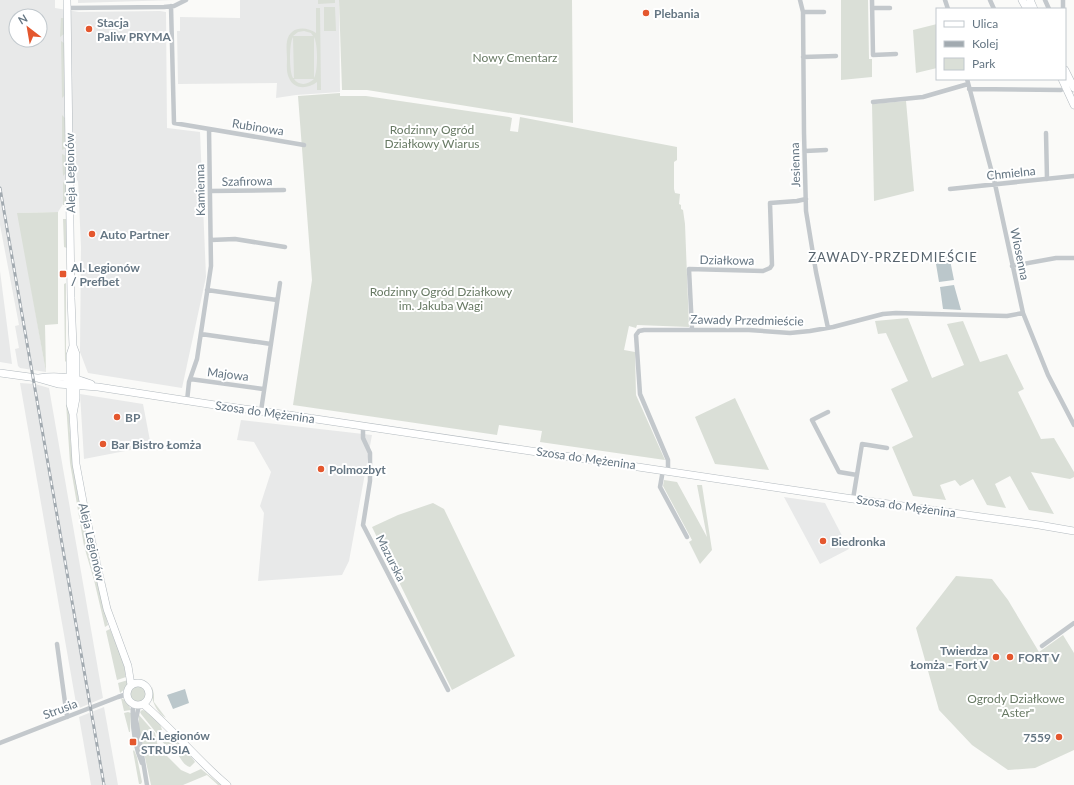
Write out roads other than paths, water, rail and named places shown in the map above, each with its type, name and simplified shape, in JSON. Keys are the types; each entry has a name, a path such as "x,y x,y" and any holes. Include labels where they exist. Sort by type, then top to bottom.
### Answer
{"main road":[{"name":"Aleja Legionów","path":"67,4 71,298 73,346 76,354 73,382 76,398 73,414 76,464 85,512 107,609 128,666 131,686"},
{"path":"1066,72 1074,88"},
{"path":"1062,80 1074,105"},
{"name":"Szosa do Mężenina","path":"0,373 37,378 51,376 98,387 187,401 1074,531"},
{"name":"Aleja Legionów","path":"128,666 139,683"},
{"path":"141,703 149,693 147,687 139,683 131,686 127,691 128,698 141,703 162,720 200,762 227,785"}],"street":[{"path":"67,4 171,6 186,0"},
{"name":"Jesienna","path":"800,0 803,12 806,199 808,224 828,328"},
{"path":"872,0 873,55 896,54"},
{"path":"171,6 174,123 209,129"},
{"path":"872,8 890,8"},
{"path":"803,12 824,12"},
{"path":"803,57 836,56"},
{"path":"873,102 923,97 968,84 1061,90"},
{"name":"Wiosenna","path":"968,84 995,184 1023,313 1048,375 1074,424"},
{"name":"Rubinowa","path":"209,129 304,144"},
{"name":"Kamienna","path":"187,401 190,379 197,359 211,266 209,129"},
{"path":"1046,134 1047,179"},
{"path":"805,150 826,150"},
{"name":"Chmielna","path":"950,189 1074,176"},
{"name":"Szafirowa","path":"210,191 284,190"},
{"name":"Działkowa","path":"692,329 689,269 768,270 772,265 770,203 806,199"},
{"path":"211,240 235,238 285,247"},
{"path":"1012,266 1056,258 1074,258"},
{"name":"Majowa","path":"261,411 263,389 280,283"},
{"path":"208,290 277,300"},
{"name":"Zawady Przedmieście","path":"665,470 668,460 640,394 636,335 639,331 692,329 749,330 790,333 828,328 883,314 896,313 1008,316 1023,313"},
{"path":"201,334 271,344"},
{"name":"Majowa","path":"190,379 263,389"},
{"path":"828,412 812,420 839,472 857,475"},
{"name":"Mazurska","path":"363,426 363,438 370,453 370,481 363,525 448,690"},
{"path":"853,499 862,444 887,448"},
{"path":"665,470 660,487 687,537"},
{"path":"1042,646 1074,623"},
{"path":"57,644 67,717"},
{"name":"Strusia","path":"0,743 127,694"},
{"path":"141,703 134,732 147,785"}],"railway":[{"path":"0,188 104,785"}],"place":[{"name":"Plebania","path":"646,13"},
{"name":"Stacja Paliw PRYMA","path":"89,29"},
{"name":"Auto Partner","path":"92,234"},
{"name":"Al. Legionów / Prefbet","path":"63,274"},
{"name":"BP","path":"117,417"},
{"name":"Bar Bistro Łomża","path":"103,444"},
{"name":"Polmozbyt","path":"321,469"},
{"name":"Biedronka","path":"823,541"},
{"name":"Twierdza Łomża - Fort V","path":"996,657"},
{"name":"FORT V","path":"1010,657"},
{"name":"7559","path":"1059,737"},
{"name":"Al. Legionów STRUSIA","path":"133,742"}],"district":[{"name":"ZAWADY-PRZEDMIEŚCIE","path":"893,257"}],"park label":[{"name":"Nowy Cmentarz","path":"515,57"},
{"name":"Rodzinny Ogród Działkowy Wiarus","path":"432,136"},
{"name":"Rodzinny Ogród Działkowy im. Jakuba Wagi","path":"441,298"},
{"name":"Ogrody Działkowe \"Aster\"","path":"1016,705"}]}
